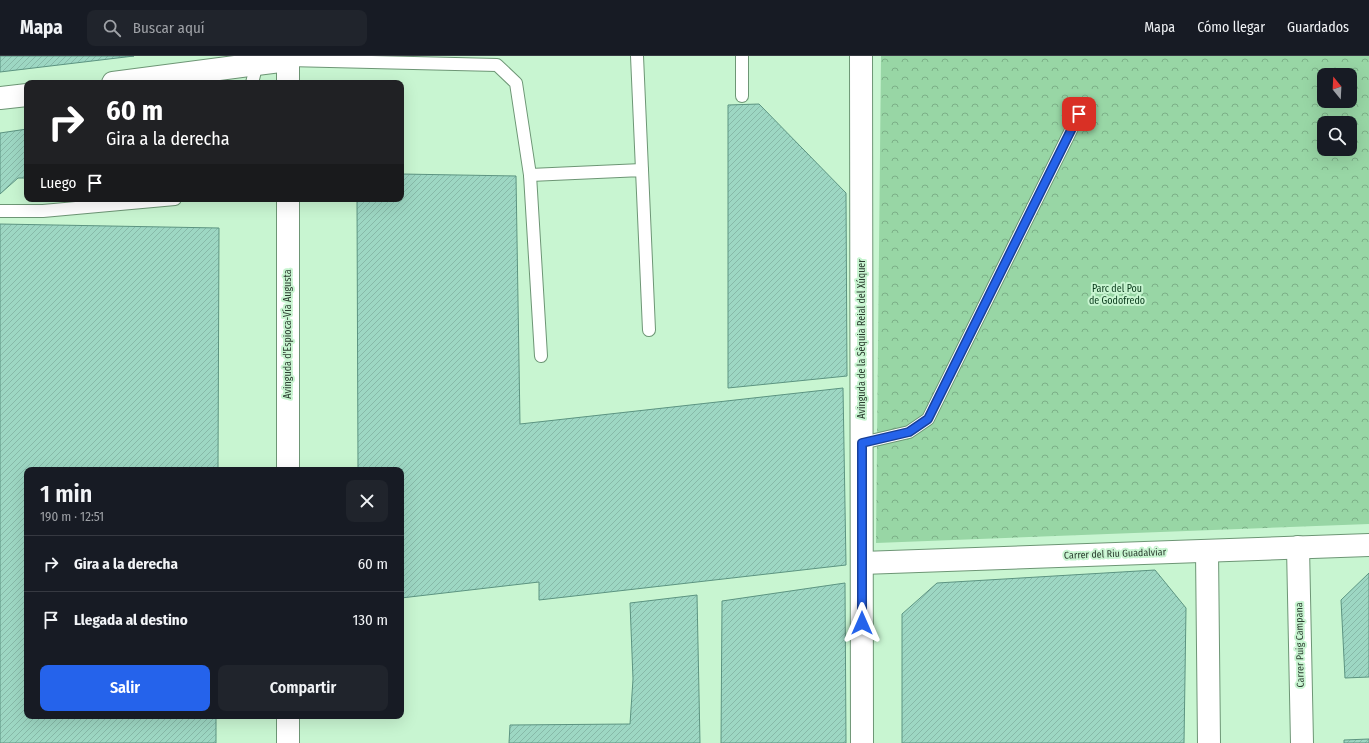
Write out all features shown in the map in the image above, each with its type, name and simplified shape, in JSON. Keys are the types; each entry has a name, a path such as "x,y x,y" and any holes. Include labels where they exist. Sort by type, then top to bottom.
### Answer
{"street":[{"name":"Avinguda de la Sèquia Reial del Xúquer","path":"861,56 862,743"},
{"path":"156,80 255,73 288,58 288,80"},
{"path":"0,98 24,95"},
{"name":"Avinguda d'Espioca-Vía Augusta","path":"288,202 288,467"},
{"name":"Carrer del Riu Guadalviar","path":"862,563 1369,545"},
{"name":"Carrer Puig Campana","path":"1298,547 1302,743"},
{"path":"1207,551 1209,743"},
{"path":"288,719 288,743"}],"lane":[{"path":"637,56 649,330"},
{"path":"742,56 742,96"},
{"path":"288,58 497,65 516,83 530,175 541,356"},
{"path":"862,443 909,432 928,419 1079,114"},
{"path":"530,175 642,170"},
{"path":"0,211 43,211 142,202"}],"green space":[{"name":"Parc del Pou de Godofredo","path":"881,56 1369,56 1369,524 876,543"}],"building":[{"path":"0,56 134,56 0,72"},
{"path":"759,104 846,193 847,376 728,388 728,105"},
{"path":"24,129 24,178 18,178 0,194 0,133"},
{"path":"404,174 516,176 520,424 843,388 846,565 539,600 539,582 404,598 404,467 358,467 357,202 404,202"},
{"path":"0,224 219,228 218,467 24,467 24,719 216,719 216,743 0,743"},
{"path":"1155,570 1186,608 1184,743 902,743 902,614 937,583"},
{"path":"1369,573 1369,677 1345,678 1341,600"},
{"path":"845,583 846,743 721,743 722,601"},
{"path":"697,595 700,743 509,743 510,725 630,724 633,679 630,603"},
{"path":"1369,739 1369,743 1344,743 1344,740"}],"route":[{"path":"862,623 862,443 909,432 928,419 1079,114"}]}
